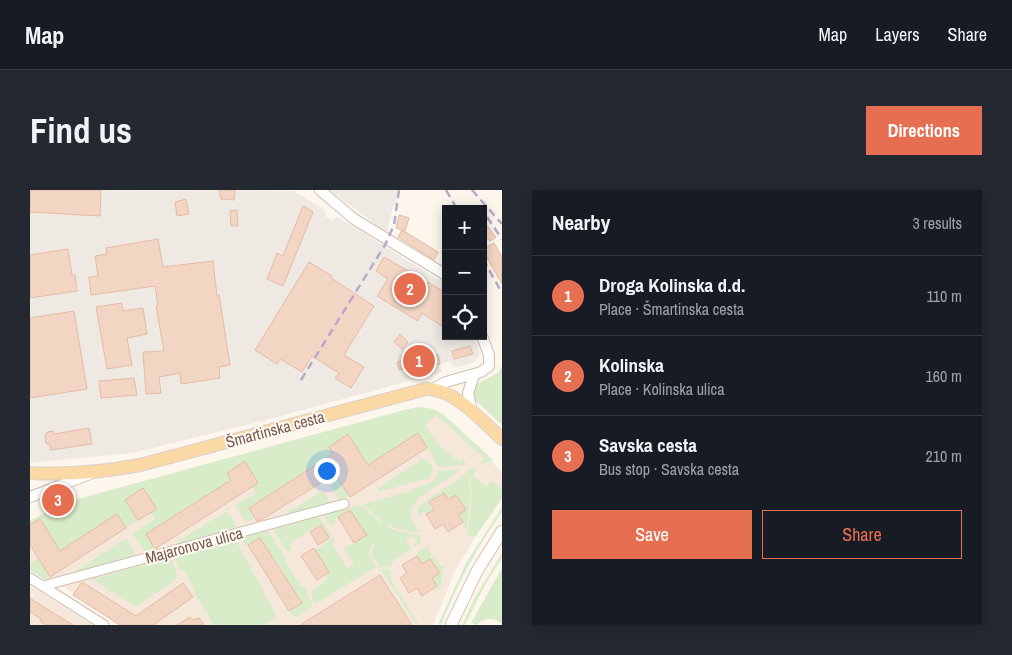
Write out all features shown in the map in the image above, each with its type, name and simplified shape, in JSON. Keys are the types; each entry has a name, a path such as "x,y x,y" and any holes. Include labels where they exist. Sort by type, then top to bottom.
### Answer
{"main road":[{"path":"433,389 450,395 502,439"},
{"name":"Šmartinska cesta","path":"30,473 69,475 116,470 171,457 418,390 433,389"},
{"path":"451,625 476,572 502,532"}],"street":[{"path":"320,190 354,219 442,273"},
{"path":"433,389 446,382 484,371 490,364 483,340"},
{"path":"472,412 468,393 474,374"},
{"path":"30,498 93,473"},
{"name":"Majaronova ulica","path":"43,586 344,504"},
{"path":"30,578 104,625"}],"shaded area":[{"path":"30,190 294,191 323,209 326,213 325,216 332,221 335,218 339,218 442,282 442,340 475,340 480,355 474,362 458,367 452,365 450,361 440,364 442,372 262,421 132,453 30,463"},
{"path":"330,190 397,190 396,205 393,206 387,233"},
{"path":"420,407 433,409 443,414 493,460 493,463 502,472 502,498 455,571 433,625 120,625 60,585 44,579 30,570 30,521 55,507 67,502"},
{"path":"30,586 44,594 92,625 30,625"}],"green space":[{"path":"502,365 502,425 472,397 476,385 499,372"},
{"path":"420,407 433,409 443,414 493,460 482,464 481,462 484,458 436,415 425,425 437,443 459,462 464,460 466,462 465,465 438,467 418,433 341,482 349,495 340,501 330,486 362,456 348,434 329,447 343,469 326,459 249,507 255,518 247,523 235,506 256,493 252,486 258,482 245,462 227,473 240,494 222,486 146,534 154,548 145,553 133,533 155,519 151,513 156,509 143,489 125,500 138,520 126,528 117,515 41,563 49,576 44,579 30,570 34,561 51,550 30,525 30,521 55,507 67,502"},
{"path":"421,459 428,461 432,466 429,478 378,492 378,488"},
{"path":"472,467 476,469 473,476 486,487 492,481 502,489 502,498 476,536 469,536 466,530 469,528 471,499 469,478 466,472"},
{"path":"458,469 459,471 420,497 415,504 411,511 412,519 420,533 394,528 388,523 386,526 393,530 421,536 420,543 414,547 413,545 417,543 412,536 406,540 412,549 394,560 391,567 379,566 371,554 375,544 373,543 368,553 376,567 315,604 311,591 327,580 325,575 329,572 315,550 331,539 321,524 289,543 292,548 289,551 286,550 273,529 318,516 334,539 333,545 347,568 354,564 344,549 366,535 350,510 335,519 336,521 332,526 324,516 325,514 361,505 380,523 381,521 363,504 412,491 430,483 436,477 438,471"},
{"path":"465,473 470,492 467,527 465,528 459,516 459,500 456,495 448,499 443,493 439,495 440,497 429,502 432,510 426,515 424,512 418,515 417,510 421,505"},
{"path":"321,492 324,493 330,502 329,505 284,517 285,514"},
{"path":"502,507 502,512 484,539 461,581 441,625 438,625 466,563"},
{"path":"225,512 235,522 236,526 233,531 178,544 180,540"},
{"path":"266,529 286,558 285,561 301,587 304,586 313,606 294,618 289,611 302,603 261,538 246,546 240,538"},
{"path":"230,537 235,539 276,614 276,617 265,625 214,625 193,592 195,590 183,569 179,570 174,555"},
{"path":"124,539 127,539 134,551 132,558 71,574"},
{"path":"427,546 440,566 444,566 440,589 438,590 433,578 439,573 430,559 422,563 416,554"},
{"path":"502,553 502,558 486,583 465,625 462,625 474,599"},
{"path":"168,558 173,561 177,577 137,606 132,605 89,577 93,575 97,578"},
{"path":"502,568 502,624 496,620 489,619 483,620 477,625 471,623"},
{"path":"381,570 390,570 391,580 419,625 417,625"}],"building":[{"path":"30,190 101,190 100,216 30,212"},
{"path":"219,190 235,190 234,200 221,199"},
{"path":"186,199 189,214 177,216 175,202"},
{"path":"303,206 313,212 283,286 267,279 277,253 283,256"},
{"path":"237,210 238,226 231,226 230,211"},
{"path":"399,215 409,218 405,231 396,228"},
{"path":"487,226 496,237 490,241 487,238"},
{"path":"402,230 438,252 434,260 398,237"},
{"path":"158,239 163,267 213,261 217,296 219,295 230,365 219,367 220,378 181,384 180,373 159,377 161,393 146,394 143,352 164,351 156,306 158,305 155,286 91,295 89,277 98,276 95,256 107,254 106,248"},
{"path":"494,243 502,257 502,284 487,258 487,247"},
{"path":"68,249 72,275 75,275 77,291 30,298 30,255"},
{"path":"384,257 410,272 409,275 426,285 428,282 442,291 442,326 422,313 418,321 377,296 388,279 376,271"},
{"path":"309,262 374,306 344,355 364,367 351,388 335,378 339,373 312,356 302,372 280,359 277,364 255,350"},
{"path":"122,303 123,311 143,308 147,334 127,338 132,365 107,369 96,307"},
{"path":"74,311 87,389 30,398 30,318"},
{"path":"400,334 408,342 402,349 394,342"},
{"path":"470,346 473,354 454,359 452,351"},
{"path":"420,350 423,359 438,355 440,364 408,373 406,368 399,370 397,362 403,360 401,356"},
{"path":"134,378 137,395 101,398 99,381"},
{"path":"89,428 92,444 51,450 50,446 46,443 45,436 47,432 53,431 54,434"},
{"path":"418,433 427,448 350,497 335,474 261,520 257,521 249,508 333,454 329,447 348,434 368,465"},
{"path":"245,461 258,483 155,549 146,534 231,480 227,473"},
{"path":"143,488 157,509 138,520 125,500"},
{"path":"444,493 448,500 456,495 466,510 458,515 463,522 448,532 443,524 435,529 426,514 434,510 429,502"},
{"path":"350,510 367,535 354,543 338,517"},
{"path":"117,514 126,528 50,577 30,545 30,525 40,519 60,551"},
{"path":"321,525 329,538 318,545 310,532"},
{"path":"260,538 302,603 289,611 248,545"},
{"path":"314,548 329,572 317,580 301,556"},
{"path":"417,556 422,564 430,559 440,573 432,578 437,586 422,596 417,588 409,593 400,578 407,573 402,565"},
{"path":"380,575 412,625 300,625 345,597"},
{"path":"82,582 136,616 183,583 193,597 153,625 120,625 73,595"},
{"path":"30,598 73,625 45,625 40,621 41,619 30,612"},
{"path":"190,617 194,620 199,618 204,625 177,625"}],"railway":[{"path":"301,380 385,245 394,225 399,190"},
{"path":"446,190 455,205"},
{"path":"472,190 502,224"},
{"path":"487,217 502,239"},
{"path":"487,266 502,293"}],"place":[{"name":"Kolinska","path":"410,289"},
{"name":"Droga Kolinska d.d.","path":"419,361"},
{"name":"Savska cesta","path":"58,500"}]}
